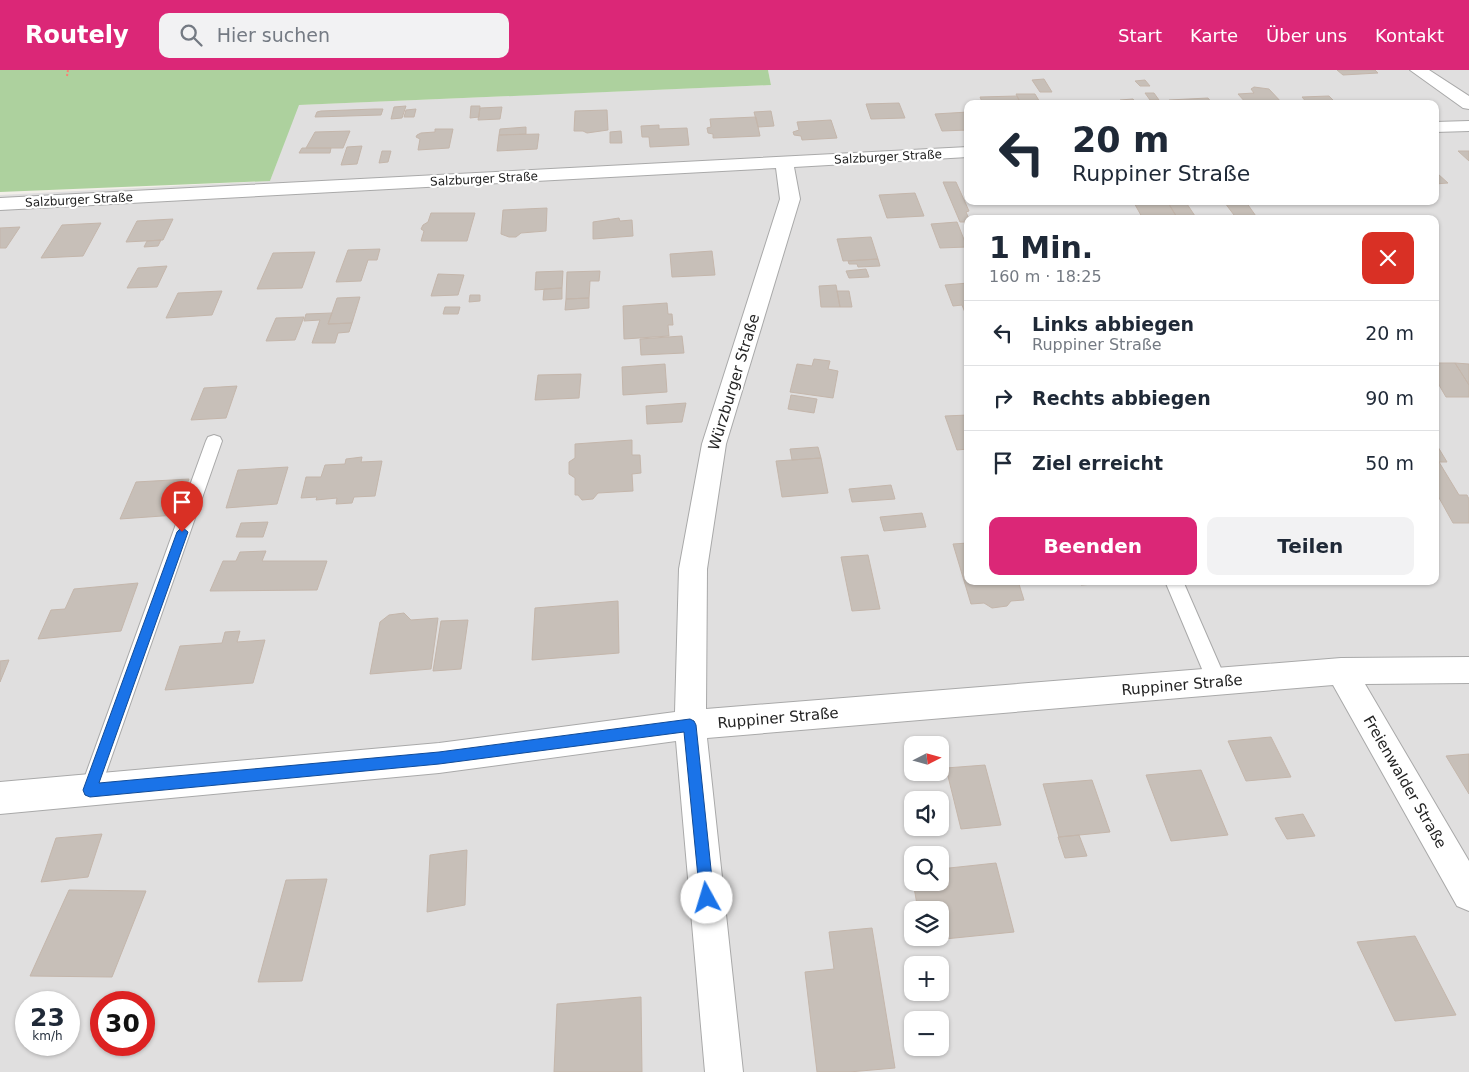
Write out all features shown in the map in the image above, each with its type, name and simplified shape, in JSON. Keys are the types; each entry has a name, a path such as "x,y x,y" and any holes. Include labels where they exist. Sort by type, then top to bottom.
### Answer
{"street":[{"path":"1418,70 1469,104"},
{"path":"1439,127 1469,126"},
{"name":"Salzburger Straße","path":"0,204 964,152"},
{"name":"Würzburger Straße","path":"724,1072 690,725 694,569 712,453 790,199 784,162"},
{"name":"Ruppiner Straße","path":"0,798 439,758 690,725 1341,671 1469,670"},
{"name":"Freienwalder Straße","path":"1341,671 1469,894"}],"lane":[{"path":"90,790 214,441"},
{"path":"1176,585 1217,682"}],"path":[{"path":"66,76 68,70"}],"shaded area":[{"path":"768,70 1469,70 1469,1072 0,1072 0,195 270,181 298,105 771,85"}],"green space":[{"path":"0,70 768,70 771,85 299,105 270,181 0,192"}],"building":[{"path":"1337,70 1375,70 1378,73 1343,75"},
{"path":"1044,79 1052,92 1040,92 1032,80"},
{"path":"1145,80 1150,86 1140,86 1135,81"},
{"path":"1254,87 1269,89 1279,100 1243,100 1238,94 1254,93 1251,89"},
{"path":"1145,93 1154,93 1159,100 1150,100"},
{"path":"1016,94 1035,94 1039,100 1019,100"},
{"path":"1017,96 1019,100 981,100 980,97"},
{"path":"1329,96 1333,100 1305,100 1302,97"},
{"path":"1208,98 1210,100 1169,100"},
{"path":"899,103 905,118 871,119 866,104"},
{"path":"406,106 402,118 391,119 394,107"},
{"path":"471,106 480,106 479,117 470,118"},
{"path":"502,107 500,119 478,120 480,108"},
{"path":"383,109 381,115 315,117 317,112 321,111"},
{"path":"416,109 414,117 404,117 406,110"},
{"path":"607,110 608,130 587,133 574,131 575,111"},
{"path":"771,111 774,126 758,127 754,112"},
{"path":"964,112 964,130 942,131 935,114"},
{"path":"756,117 760,136 713,138 713,134 708,133 707,128 711,127 710,119"},
{"path":"831,120 837,138 802,140 801,136 794,135 793,132 799,130 797,122"},
{"path":"659,125 659,129 687,128 689,145 650,147 649,137 642,137 641,126"},
{"path":"526,127 526,134 499,135 500,129"},
{"path":"435,129 453,129 449,148 418,150 420,139 416,137 417,135 435,132"},
{"path":"350,131 343,148 306,148 315,132"},
{"path":"621,131 622,143 610,143 610,132"},
{"path":"539,134 537,149 497,151 499,135"},
{"path":"362,146 357,164 341,165 347,147"},
{"path":"302,148 331,148 330,153 299,153"},
{"path":"382,151 391,151 388,162 379,163"},
{"path":"1458,151 1469,151 1469,161"},
{"path":"1439,175 1448,183 1439,184"},
{"path":"943,182 956,182 964,200 964,205 966,205 969,211 966,212 967,215 964,215 964,222 960,222"},
{"path":"915,193 924,216 887,218 879,195"},
{"path":"1135,205 1169,205 1176,215 1141,215"},
{"path":"1169,205 1188,205 1194,215 1176,215"},
{"path":"1226,205 1248,205 1255,215 1234,215"},
{"path":"547,208 546,231 521,233 516,237 501,234 503,210"},
{"path":"431,213 475,213 467,241 421,241 424,231 421,229 428,222"},
{"path":"619,218 620,221 632,220 633,236 593,239 593,222"},
{"path":"173,219 163,240 126,242 137,221"},
{"path":"957,222 964,240 964,247 940,248 931,224"},
{"path":"101,223 83,256 41,258 62,225"},
{"path":"20,227 6,248 0,248 0,228"},
{"path":"871,237 878,259 843,261 837,239"},
{"path":"161,240 158,246 144,247 147,241"},
{"path":"380,249 377,260 368,260 361,281 336,282 348,250"},
{"path":"712,251 715,275 672,277 670,254"},
{"path":"315,252 302,288 257,289 273,253"},
{"path":"878,259 880,266 858,267 857,264 849,264 848,261"},
{"path":"167,266 157,287 127,288 138,268"},
{"path":"866,269 869,277 849,278 846,271"},
{"path":"563,271 562,288 535,290 536,272"},
{"path":"600,271 599,281 590,281 589,298 566,299 567,272"},
{"path":"438,274 464,275 458,295 431,296"},
{"path":"964,283 964,310 962,305 953,306 945,285"},
{"path":"836,285 840,307 821,307 819,286"},
{"path":"562,288 562,299 543,300 544,289"},
{"path":"222,291 212,315 166,318 178,293"},
{"path":"837,291 849,291 852,307 840,307"},
{"path":"470,295 480,295 480,301 469,302"},
{"path":"360,297 352,323 328,324 337,298"},
{"path":"589,298 589,308 565,310 566,299"},
{"path":"667,303 668,314 672,314 673,325 668,325 669,336 624,339 623,306"},
{"path":"445,307 460,307 458,314 443,314"},
{"path":"332,313 328,324 352,323 349,332 338,333 335,343 312,343 320,320 304,321 306,314"},
{"path":"304,317 295,340 266,341 276,318"},
{"path":"682,336 684,353 641,355 640,339"},
{"path":"814,359 830,361 828,369 838,371 833,398 790,392 797,364 812,366"},
{"path":"1439,363 1455,363 1469,385 1469,397 1446,397 1439,385"},
{"path":"1455,363 1469,364 1469,385"},
{"path":"665,364 667,392 623,395 622,367"},
{"path":"581,374 579,398 535,400 538,375"},
{"path":"237,386 226,418 191,420 204,388"},
{"path":"791,395 817,399 814,413 788,409"},
{"path":"686,403 682,422 647,424 646,406"},
{"path":"964,415 964,449 957,450 945,416"},
{"path":"632,440 632,455 640,455 641,473 632,474 633,491 598,493 593,499 582,500 578,495 575,495 575,478 569,474 569,462 575,458 575,444"},
{"path":"818,447 821,458 792,460 790,449"},
{"path":"1439,449 1447,462 1439,462"},
{"path":"362,457 361,462 382,461 375,496 354,497 352,503 336,504 337,498 316,500 317,497 301,498 306,477 321,477 325,465 345,464 346,459"},
{"path":"821,458 828,493 782,497 776,461"},
{"path":"1439,462 1459,495 1467,495 1469,499 1469,523 1453,523 1439,498"},
{"path":"288,467 277,504 226,508 238,470"},
{"path":"189,479 176,515 120,519 136,482"},
{"path":"891,485 895,499 852,502 849,489"},
{"path":"922,513 926,527 884,531 880,517"},
{"path":"268,522 263,537 236,537 241,523"},
{"path":"964,543 964,581 953,544"},
{"path":"266,551 262,561 327,561 317,590 210,591 223,561 236,561 240,552"},
{"path":"868,555 880,609 852,611 841,557"},
{"path":"138,583 121,631 38,639 51,610 65,609 74,589"},
{"path":"965,585 1019,585 1024,600 1011,601 1007,606 992,608 984,603 971,604"},
{"path":"618,601 619,653 532,660 535,608"},
{"path":"404,613 411,620 438,618 431,669 370,674 380,622 389,615"},
{"path":"468,620 461,669 433,671 441,621"},
{"path":"240,631 237,642 265,640 253,683 165,690 180,646 222,643 225,632"},
{"path":"9,660 0,682 0,661"},
{"path":"1271,737 1291,777 1246,781 1228,741"},
{"path":"1469,754 1469,794 1446,756"},
{"path":"985,765 1001,825 961,829 949,780 949,768"},
{"path":"1201,770 1228,835 1171,841 1146,775"},
{"path":"1092,780 1110,832 1059,837 1043,784"},
{"path":"1303,814 1315,836 1287,839 1275,818"},
{"path":"102,834 88,877 41,882 56,838"},
{"path":"1079,835 1087,856 1065,858 1058,837"},
{"path":"467,850 465,905 427,912 430,855"},
{"path":"996,863 1014,932 949,939 949,901 916,901 915,891 949,891 949,868"},
{"path":"327,879 302,981 258,982 286,880"},
{"path":"69,890 146,891 112,977 30,976"},
{"path":"872,928 895,1068 849,1072 817,1072 805,972 834,969 829,932"},
{"path":"1415,936 1456,1015 1395,1021 1357,942"},
{"path":"641,997 642,1072 554,1072 557,1004"}],"route":[{"path":"182,532 90,790 439,758 690,725 707,898"}]}
